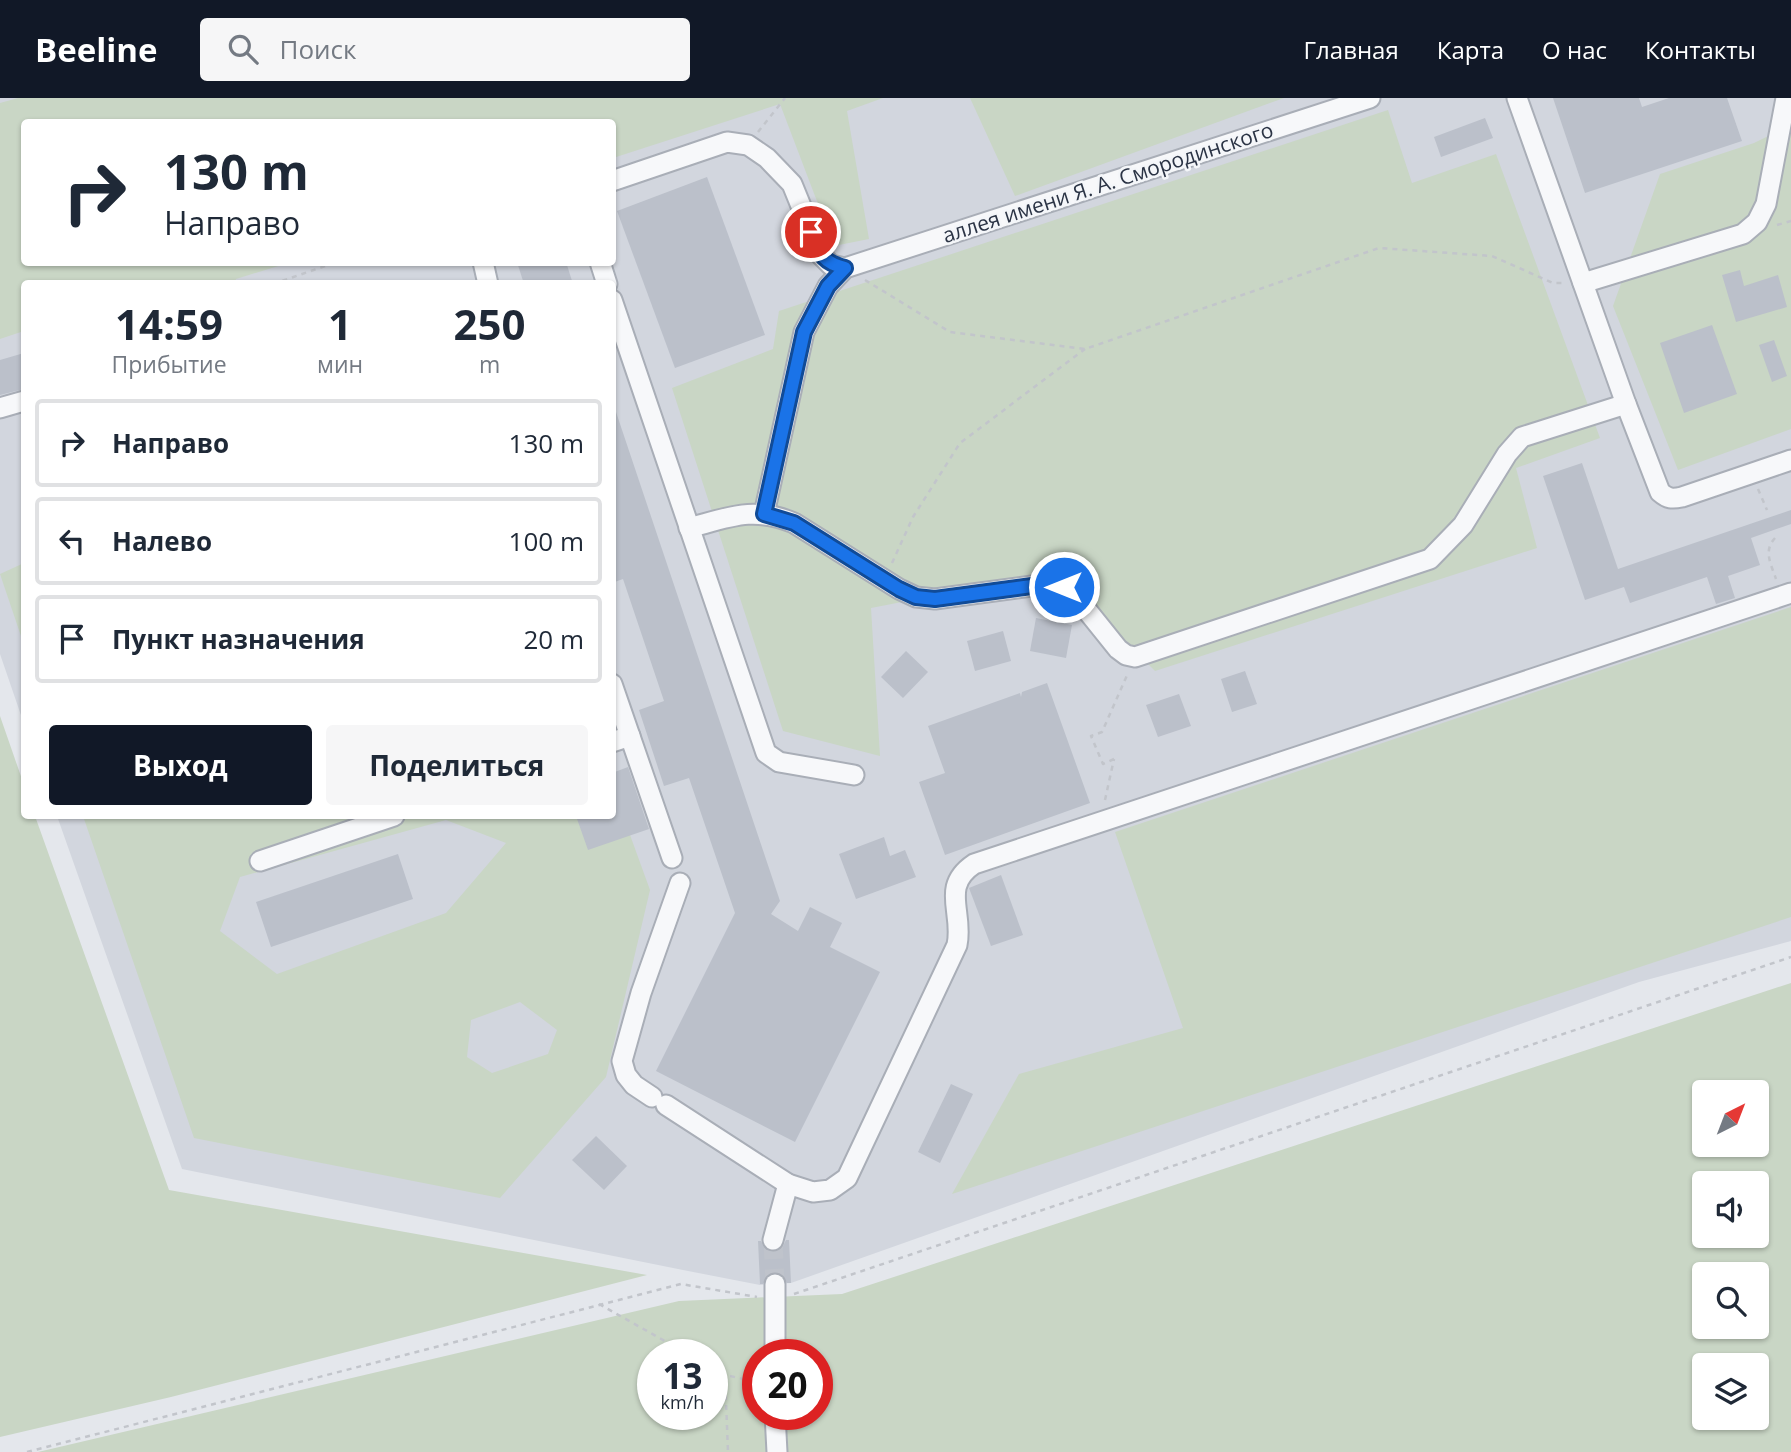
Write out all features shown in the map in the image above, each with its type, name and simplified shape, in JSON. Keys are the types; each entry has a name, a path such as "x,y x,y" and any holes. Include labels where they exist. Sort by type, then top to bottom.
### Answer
{"street":[{"path":"1517,98 1660,492 1673,499 1682,497 1791,460"},
{"path":"1583,283 1742,234 1757,222 1766,204 1786,98"},
{"name":"аллея имени Я. А. Смородинского","path":"845,268 1358,100"},
{"path":"616,180 727,142 747,145 767,158 792,184 821,256 831,265 845,268"},
{"path":"764,514 804,332 828,286 845,268"},
{"path":"616,312 766,753 779,762 854,775"},
{"path":"0,408 21,402"},
{"path":"689,528 742,514 764,514 794,523 916,597 935,599 1054,583 1073,593 1118,649 1135,657 1430,559 1462,525 1507,454 1522,437 1626,404"},
{"path":"680,883 641,993 622,1061 626,1075 634,1085 788,1184 813,1192 830,1190 846,1178 957,945 960,932 956,884 961,873 974,864 1787,595"},
{"path":"616,708 621,739 672,858"},
{"path":"260,861 385,819"},
{"path":"773,1240 788,1184"},
{"path":"775,1339 776,1292"},
{"path":"776,1430 777,1452"}],"path":[{"path":"747,145 785,98"},
{"path":"884,580 914,517 960,443 1084,349 1379,248 1492,256 1553,283 1583,283"},
{"path":"285,280 325,266"},
{"path":"845,268 950,331 1084,349"},
{"path":"1752,473 1767,510"},
{"path":"1775,538 1768,545 1768,556 1787,595"},
{"path":"1100,823 1114,759 1103,764 1091,736 1102,732 1135,657"},
{"path":"27,1452 681,1284 776,1292 1791,957"},
{"path":"599,1304 661,1339"},
{"path":"726,1430 727,1452"}],"shaded area":[{"path":"0,98 1791,98 1791,941 1639,982 791,1283 760,1285 182,1169 58,819 616,819 616,280 21,280 21,715 0,654"}],"green space":[{"path":"18,98 883,98 847,111 869,239 834,246 780,104 616,157 616,119 21,119 21,266 278,266 236,280 21,280 21,332 0,339 0,103"},
{"path":"970,98 1284,98 1015,196"},
{"path":"1388,110 1412,183 1496,154 1600,438 1516,468 1537,548 1155,671 1056,572 871,608 880,756 783,731 672,388 773,349 779,311"},
{"path":"1791,125 1791,429 1678,470 1613,306 1660,174 1754,143"},
{"path":"21,564 21,636 0,574"},
{"path":"1791,607 1791,917 952,1194 1019,1074 1183,1028 1115,832"},
{"path":"0,716 21,776 21,819 36,819 169,1190 647,1275 171,1397 0,1437"},
{"path":"616,796 650,890 606,1077 500,1198 194,1138 84,819 616,819","holes":["446,820 506,843 446,913 277,974 220,931 240,877","520,1002 557,1030 548,1054 492,1073 467,1057 471,1020"]},
{"path":"1791,983 1791,1452 38,1452 679,1301 842,1294"}],"building":[{"path":"1553,98 1639,98 1642,107 1669,98 1727,98 1742,141 1585,193"},
{"path":"1485,118 1493,138 1441,157 1434,137"},
{"path":"707,177 765,335 675,368 617,211"},
{"path":"518,266 567,266 572,280 523,280"},
{"path":"1740,270 1744,286 1778,275 1787,307 1736,322 1722,275"},
{"path":"1712,325 1737,394 1684,413 1660,343"},
{"path":"1774,340 1787,376 1772,382 1759,345"},
{"path":"21,354 21,390 0,395 0,360"},
{"path":"616,412 780,901 771,914 798,931 810,907 842,923 830,947 880,972 795,1142 656,1071 735,913 689,778 664,786 639,710 664,701 623,579 616,582"},
{"path":"1582,463 1618,569 1791,510 1791,524 1751,538 1760,565 1728,576 1735,598 1716,604 1707,577 1630,603 1624,587 1585,600 1543,476"},
{"path":"1036,618 1072,625 1066,658 1030,651"},
{"path":"1003,631 1011,661 975,671 967,641"},
{"path":"906,651 928,672 903,698 881,677"},
{"path":"1245,671 1257,704 1232,712 1221,679"},
{"path":"1047,683 1090,803 945,855 919,782 945,773 928,726 1020,693 1021,697 1022,692"},
{"path":"1179,694 1191,726 1158,737 1146,705"},
{"path":"628,767 649,829 588,850 577,819 616,819 616,772"},
{"path":"884,837 890,856 905,850 916,877 856,899 839,854"},
{"path":"398,854 413,899 271,947 256,902"},
{"path":"1001,875 1023,935 991,946 969,888"},
{"path":"951,1084 973,1094 940,1163 918,1152"},
{"path":"596,1136 627,1166 604,1190 572,1160"},
{"path":"786,1240 789,1240 791,1283 787,1283 782,1274 774,1272 768,1274 763,1284 760,1284 758,1241 761,1241 765,1249 775,1252 782,1248"}],"tunnel":[{"path":"773,1240 775,1284"}],"route":[{"path":"811,232 821,256 831,265 845,268 828,286 804,332 766,494 764,514 794,523 916,597 935,599 1054,583 1064,587"}]}
